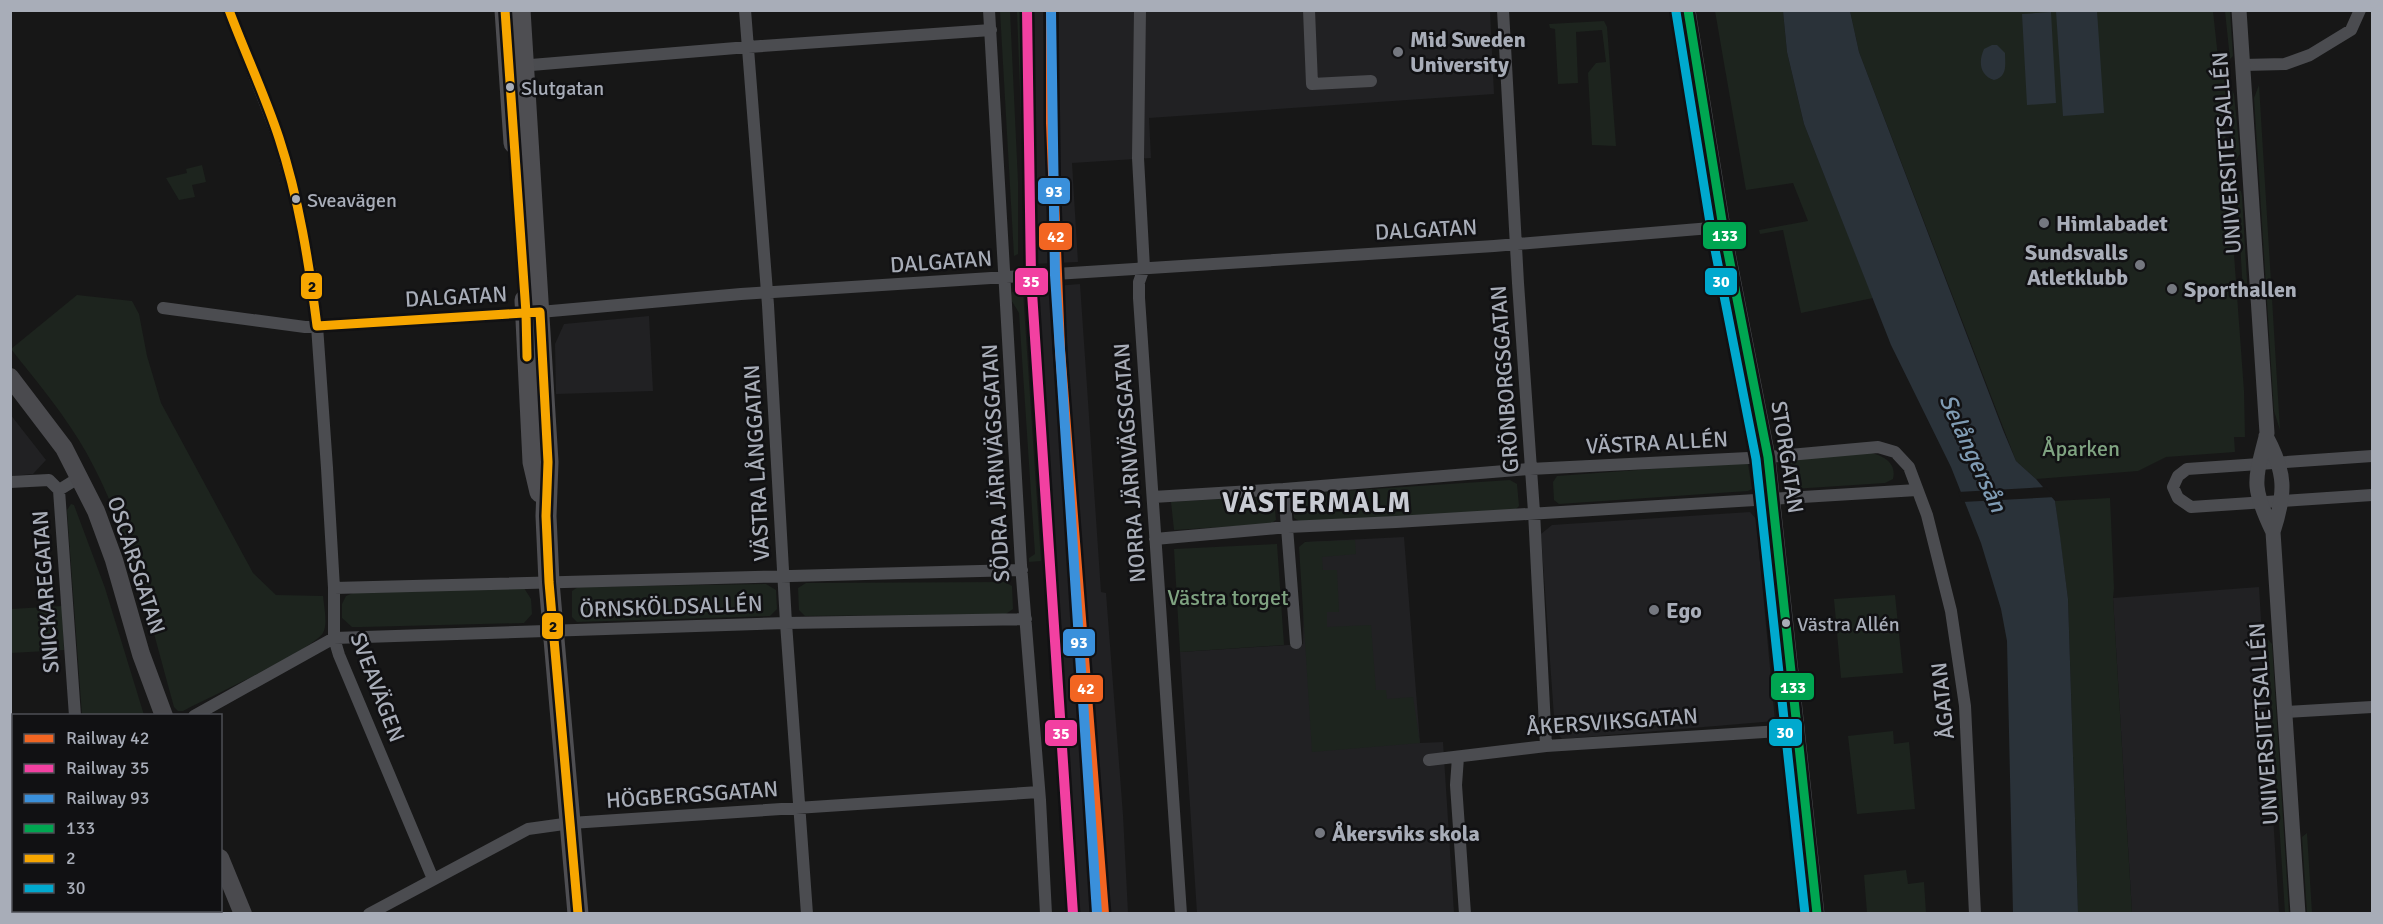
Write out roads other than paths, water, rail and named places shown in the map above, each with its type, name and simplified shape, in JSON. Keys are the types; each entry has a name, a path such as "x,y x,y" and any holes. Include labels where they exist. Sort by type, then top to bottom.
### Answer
{"highway":[{"path":"505,10 516,67 533,312 532,462 546,516 565,824 564,914"},
{"path":"516,67 520,10"},
{"path":"565,824 578,914"}],"main road":[{"name":"OSCARSGATAN","path":"10,377 46,423 80,477 96,511 114,560 141,654 163,714"},
{"path":"222,863 243,914"}],"street":[{"name":"SVEAVÄGEN","path":"229,10 271,117 296,200 312,280 334,588 334,638 432,879"},
{"name":"VÄSTRA LÅNGGATAN","path":"745,10 767,292 786,623 807,914"},
{"name":"SÖDRA JÄRNVÄGSGATAN","path":"989,10 1022,570 1040,792 1046,914"},
{"name":"NORRA JÄRNVÄGSGATAN","path":"1140,10 1138,159 1144,268 1139,282 1139,298 1181,914"},
{"path":"1309,10 1312,84 1371,81"},
{"name":"GRÖNBORGSGATAN","path":"1503,10 1546,746"},
{"name":"STORGATAN","path":"1688,10 1723,227 1768,457 1817,914"},
{"name":"UNIVERSITETSALLÉN","path":"2239,10 2266,436 2255,483 2259,503 2273,532"},
{"path":"2243,65 2285,64 2310,55 2351,30 2361,10"},
{"path":"516,67 748,47 991,30"},
{"name":"DALGATAN","path":"163,308 305,327 533,312 767,292 1516,244 1723,227"},
{"name":"UNIVERSITETSALLÉN","path":"2266,436 2279,464 2283,481 2282,500 2273,532 2298,914"},
{"name":"VÄSTRA ALLÉN","path":"1153,496 1284,489 1530,469 1768,457 1878,447 1895,452 1909,467 1917,490"},
{"path":"2373,456 2187,469 2178,476 2174,487 2178,498 2191,507 2373,495"},
{"name":"SNICKAREGATAN","path":"75,714 59,490 80,477"},
{"path":"10,482 49,480 59,490"},
{"path":"1284,489 1296,643"},
{"path":"1155,539 1288,527 1917,490"},
{"name":"ÅGATAN","path":"1917,490 1940,560 1960,668 1968,752 1975,914"},
{"name":"ÖRNSKÖLDSALLÉN","path":"334,588 1022,570"},
{"name":"ÖRNSKÖLDSALLÉN","path":"198,714 334,638 786,623 1026,619"},
{"path":"2285,712 2373,707"},
{"name":"ÅKERSVIKSGATAN","path":"1429,760 1458,757 1471,753 1546,746 1797,730"},
{"path":"1458,757 1456,785 1465,914"},
{"name":"HÖGBERGSGATAN","path":"369,914 528,829 565,824 1040,792"}],"water":[{"name":"Selångersån","path":"1783,11 1850,11 1859,52 2003,430 2016,461 2055,501 2068,599 2078,913 2013,913 2007,641 2001,609 1981,543 1951,467 1891,345 1804,124 1787,52"},
{"path":"2056,11 2097,11 2104,113 2063,116"},
{"path":"2051,12 2056,103 2027,105 2022,14"},
{"path":"1997,45 2005,53 2004,73 1994,80 1989,78 1981,68 1984,49"}],"rail line":[{"name":"35","path":"1027,10 1031,277 1073,914"},
{"name":"42","path":"1051,10 1051,123 1060,349 1104,914"},
{"name":"93","path":"1051,10 1055,275 1097,913"}],"place":[{"name":"Mid Sweden University","path":"1398,52"},
{"name":"Slutgatan","path":"510,87"},
{"name":"Sveavägen","path":"296,199"},
{"name":"Himlabadet","path":"2044,223"},
{"name":"Sundsvalls Atletklubb","path":"2140,265"},
{"name":"Sporthallen","path":"2172,289"},
{"name":"Ego","path":"1654,610"},
{"name":"Västra Allén","path":"1786,623"},
{"name":"Åkersviks skola","path":"1320,833"}],"district":[{"name":"VÄSTERMALM","path":"1317,502"}],"park label":[{"name":"Åparken","path":"2081,448"},
{"name":"Västra torget","path":"1228,597"}]}
